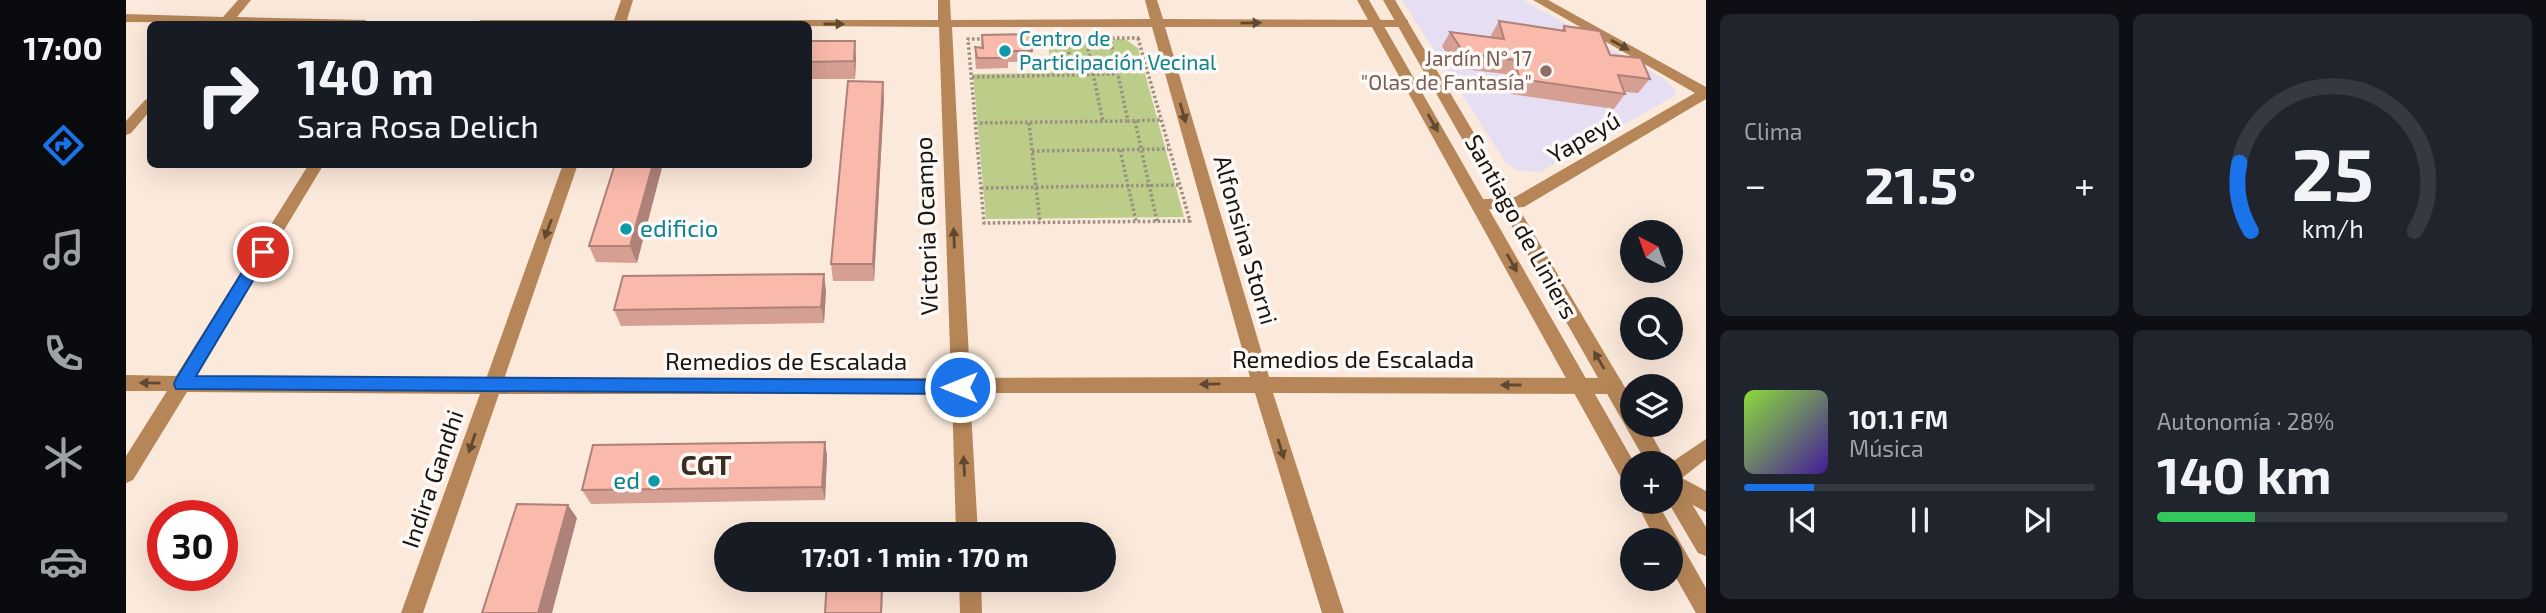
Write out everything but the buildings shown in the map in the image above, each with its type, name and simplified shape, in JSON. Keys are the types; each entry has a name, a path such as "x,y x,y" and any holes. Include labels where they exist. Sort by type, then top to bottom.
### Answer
{"street":[{"path":"226,21 245,0"},
{"path":"620,21 627,0"},
{"name":"Victoria Ocampo","path":"944,0 966,522"},
{"name":"Alfonsina Storni","path":"1151,0 1261,383 1333,613"},
{"name":"Santiago de Liniers","path":"1363,0 1620,457"},
{"name":"Santiago de Liniers","path":"1390,0 1620,396"},
{"path":"1539,0 1706,93"},
{"path":"126,18 185,21"},
{"path":"812,24 1403,23"},
{"name":"Yapeyú","path":"1479,204 1518,203 1706,93"},
{"path":"126,130 147,106"},
{"path":"126,474 315,168"},
{"name":"Indira Gandhi","path":"412,613 570,168"},
{"name":"Remedios de Escalada","path":"126,383 960,387 1261,383 1614,386"},
{"path":"1683,465 1706,448"},
{"path":"1683,489 1706,502"},
{"path":"1683,508 1706,546"},
{"path":"1683,569 1706,609"},
{"path":"970,592 971,613"}],"path":[{"path":"1067,38 1073,75"},
{"path":"1086,38 1103,122"},
{"path":"1086,38 1138,38 1190,221 984,223 968,39 1086,38"},
{"path":"1110,38 1128,121"},
{"path":"972,77 1118,74"},
{"path":"975,124 1162,120"},
{"path":"1135,121 1157,221"},
{"path":"1029,123 1040,223"},
{"path":"1032,151 1170,149"},
{"path":"1120,150 1136,221"},
{"path":"981,188 1180,185"}],"shaded area":[{"path":"1402,0 1523,0 1663,78 1675,90 1676,95 1540,172 1518,171 1505,162"}],"green space":[{"path":"1125,39 1138,48 1184,217 986,219 973,74 1051,73 1048,40"}],"place":[{"name":"Centro de Participación Vecinal","path":"1005,51"},
{"name":"Jardín N° 17 \"Olas de Fantasía\"","path":"1546,71"},
{"name":"edificio","path":"626,229"},
{"name":"ed","path":"654,481"}],"district":[{"name":"CGT","path":"706,465"}],"route":[{"path":"263,252 182,384 960,387"}]}
